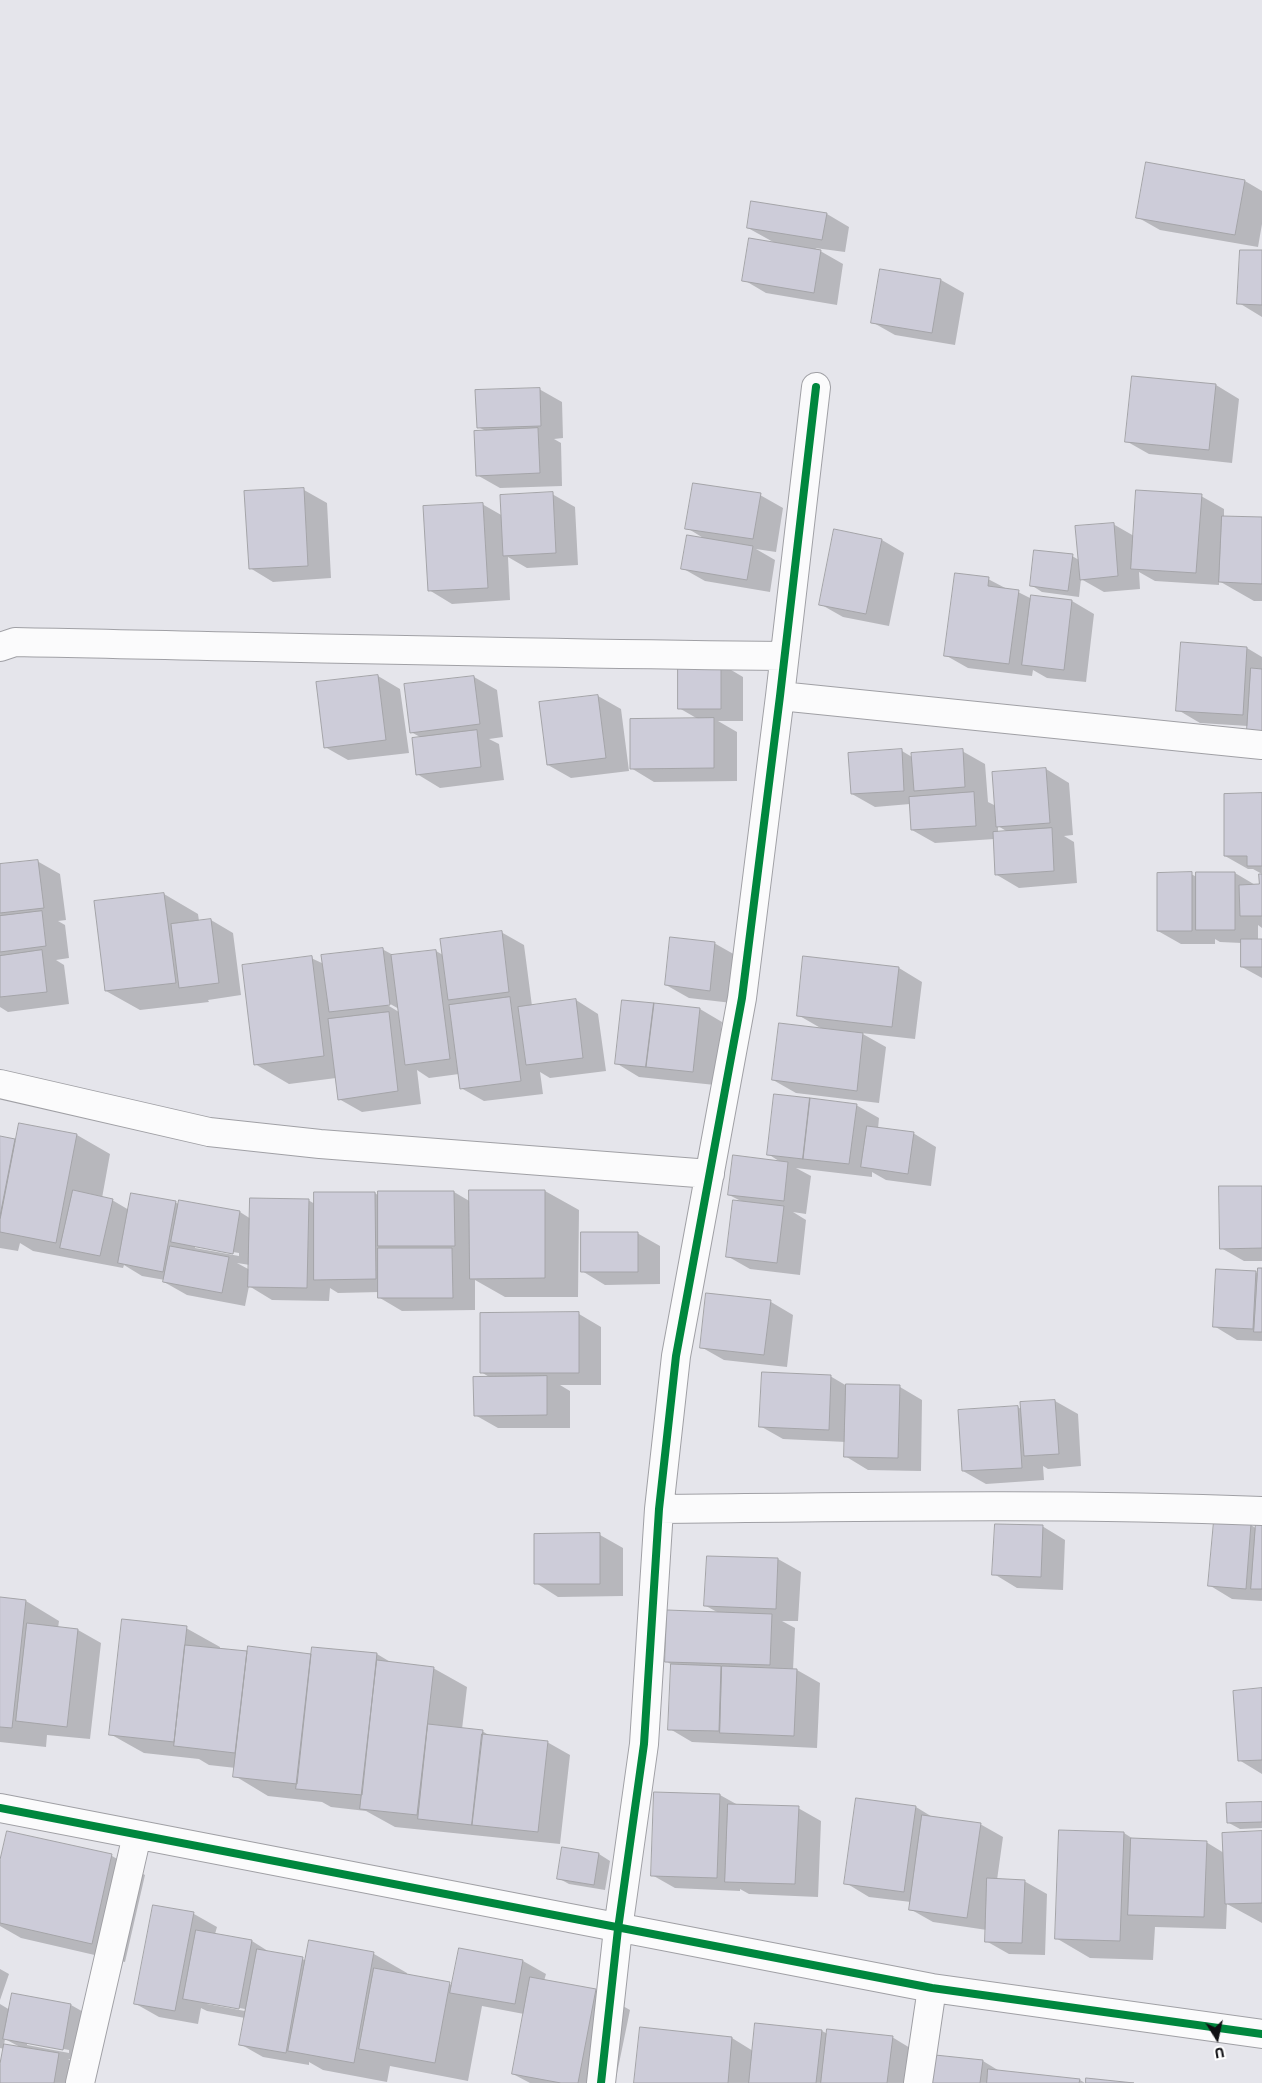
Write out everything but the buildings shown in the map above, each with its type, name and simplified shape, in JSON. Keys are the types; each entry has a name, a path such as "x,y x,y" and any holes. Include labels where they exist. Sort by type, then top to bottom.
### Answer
{"street":[{"path":"601,2083 618,1929 644,1744 659,1508 676,1356 742,998 816,387"},
{"path":"0,647 15,642 545,654 784,656"},
{"path":"780,696 1262,745"},
{"path":"0,1084 209,1132 320,1144 710,1174"},
{"path":"659,1508 1192,1508 1262,1511"},
{"path":"0,1808 618,1929 932,1988 1262,2034"},
{"path":"80,2083 137,1835"},
{"path":"918,2083 932,1988"}],"cycle path":[{"path":"601,2083 618,1929 644,1744 659,1509 676,1356 742,998 816,387"},
{"path":"0,1808 932,1988 1262,2034"}]}
